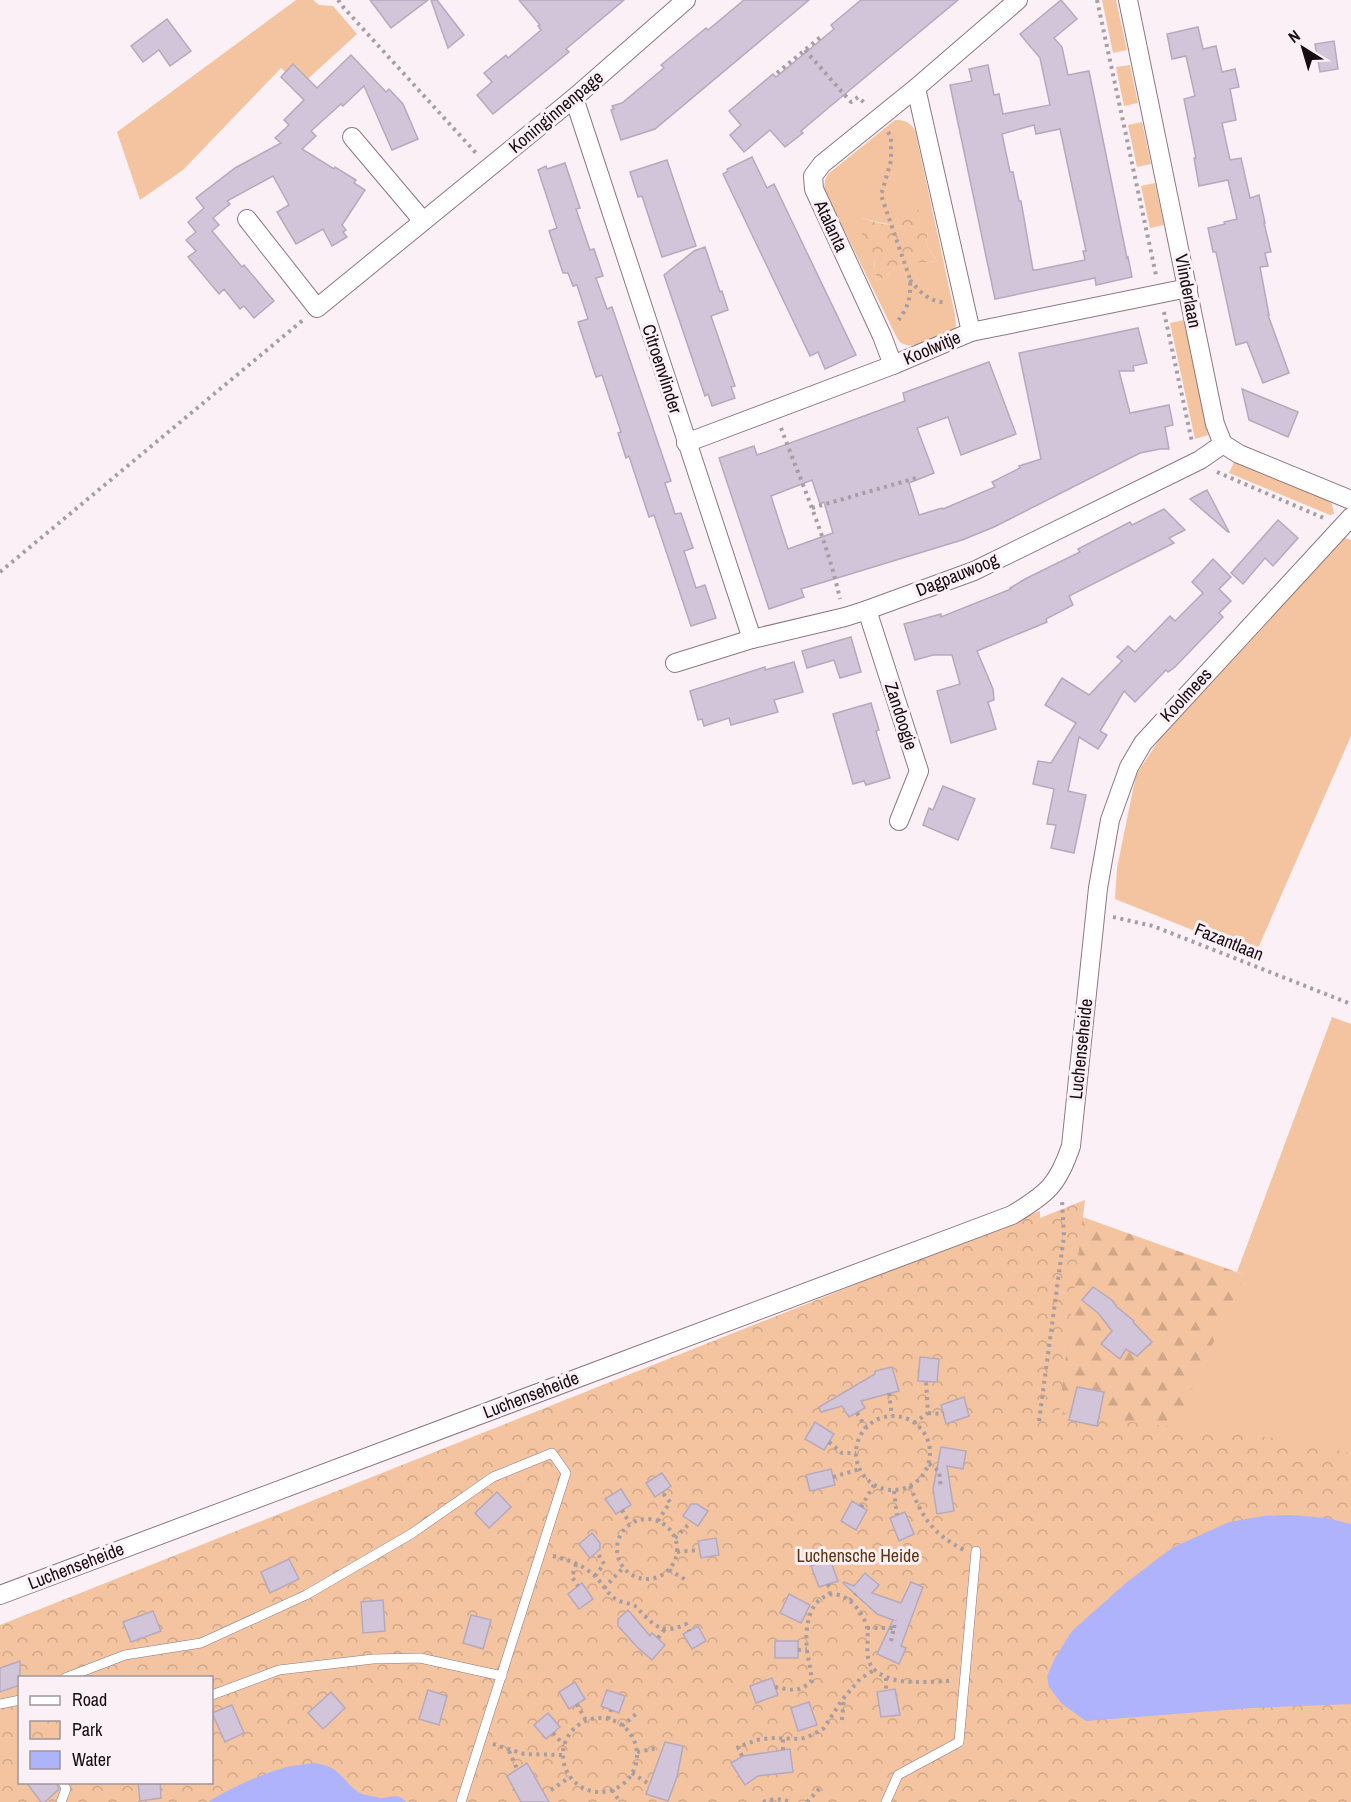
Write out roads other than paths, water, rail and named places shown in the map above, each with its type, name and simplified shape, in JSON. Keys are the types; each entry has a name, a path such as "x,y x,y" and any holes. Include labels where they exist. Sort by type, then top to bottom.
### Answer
{"street":[{"name":"Koninginnenpage","path":"248,219 317,308 574,98 686,0"},
{"name":"Atalanta","path":"893,365 882,336 814,189 813,176 822,164 916,88 1018,0"},
{"name":"Vlinderlaan","path":"1128,0 1215,424 1223,444"},
{"path":"916,88 971,332"},
{"name":"Citroenvlinder","path":"574,98 752,639"},
{"path":"352,137 423,220"},
{"name":"Koolwitje","path":"686,443 893,365 971,332 1188,288"},
{"path":"1223,444 1239,454 1351,500"},
{"name":"Dagpauwoog","path":"675,663 752,639 845,617 974,571 1200,460 1223,444"},
{"name":"Koolmees","path":"1095,912 1110,820 1129,767 1143,743 1351,517"},
{"name":"Zandoogje","path":"867,610 918,771 899,821"},
{"name":"Luchenseheide","path":"0,1595 1012,1215 1033,1203 1055,1183 1071,1146 1095,912"}],"lane":[{"path":"68,1676 125,1655 201,1643 306,1595 411,1534 493,1477 552,1453 566,1473 461,1802"},
{"path":"886,1802 898,1775 959,1742 976,1551"},
{"path":"213,1695 279,1670 374,1659 420,1658 501,1676"},
{"path":"0,1704 18,1701"},
{"path":"61,1802 64,1786"}],"water":[{"path":"1264,1516 1327,1518 1351,1524 1351,1704 1251,1708 1086,1721 1062,1704 1049,1687 1047,1676 1055,1658 1072,1631 1127,1582 1172,1548 1229,1522"},
{"path":"316,1763 335,1770 362,1794 380,1798 397,1796 406,1802 208,1802 268,1773 287,1767"}],"park label":[{"name":"Luchensche Heide","path":"858,1556"}]}
